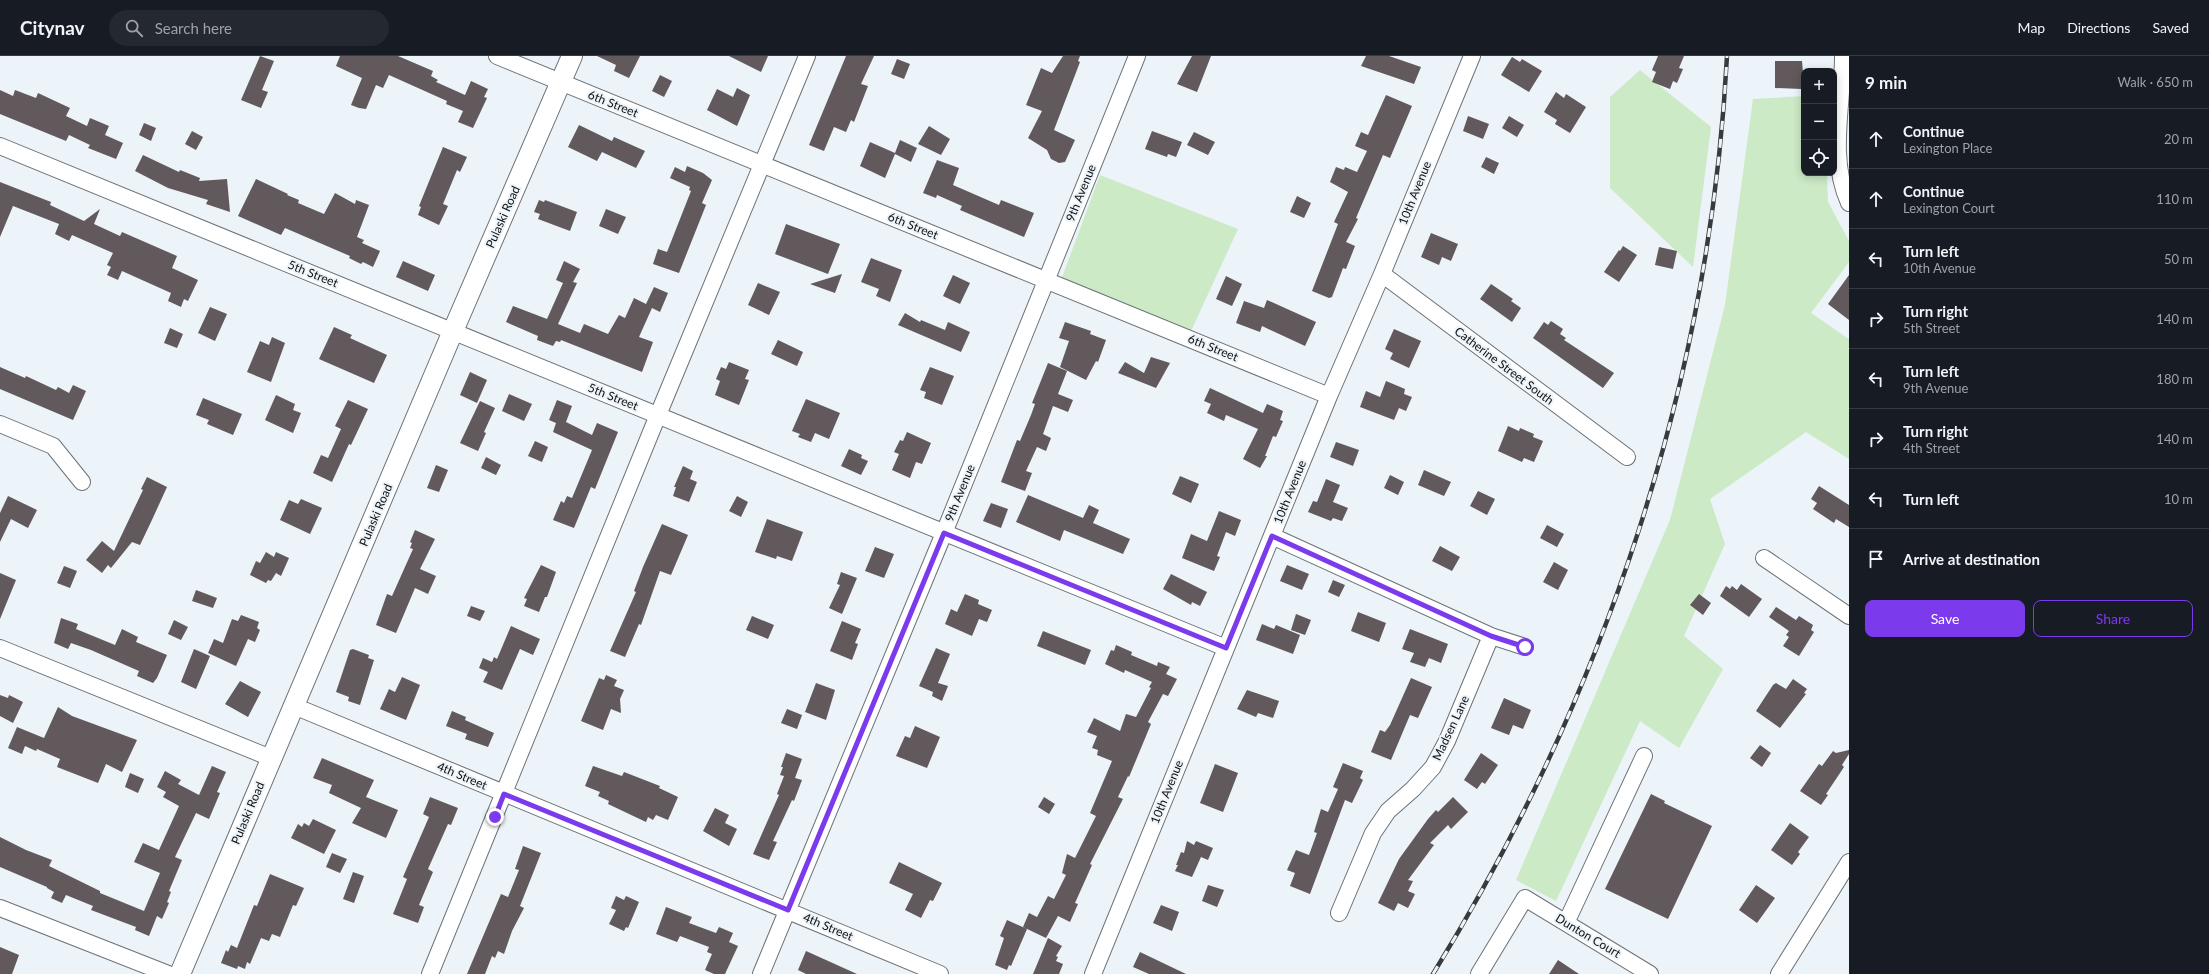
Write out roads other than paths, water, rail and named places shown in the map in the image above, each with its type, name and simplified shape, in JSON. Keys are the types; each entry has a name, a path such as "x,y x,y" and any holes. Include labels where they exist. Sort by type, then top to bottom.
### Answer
{"main road":[{"name":"Pulaski Road","path":"180,974 453,331 572,56"}],"street":[{"name":"6th Street","path":"497,56 1329,396"},
{"path":"430,974 806,56"},
{"name":"9th Avenue","path":"761,974 944,533 1137,56"},
{"name":"10th Avenue","path":"1093,974 1329,396 1382,274 1472,56"},
{"path":"1845,66 1838,126 1841,176 1849,203"},
{"name":"5th Street","path":"0,146 1226,648"},
{"name":"Catherine Street South","path":"1382,274 1627,457"},
{"path":"0,424 53,446 82,482"},
{"path":"1272,536 1491,636 1525,647"},
{"path":"1764,558 1849,616"},
{"name":"Madsen Lane","path":"1339,913 1373,833 1388,811 1413,789 1433,767 1447,741 1491,636"},
{"path":"0,648 271,758"},
{"name":"4th Street","path":"294,706 940,974"},
{"path":"1566,923 1644,756"},
{"path":"1779,974 1849,862"},
{"name":"Dunton Court","path":"1479,974 1525,898 1650,974"},
{"path":"0,908 168,974"}],"railway":[{"path":"1433,974 1494,868 1549,759 1597,648 1638,533 1672,417 1698,298 1716,178 1727,56"}]}
